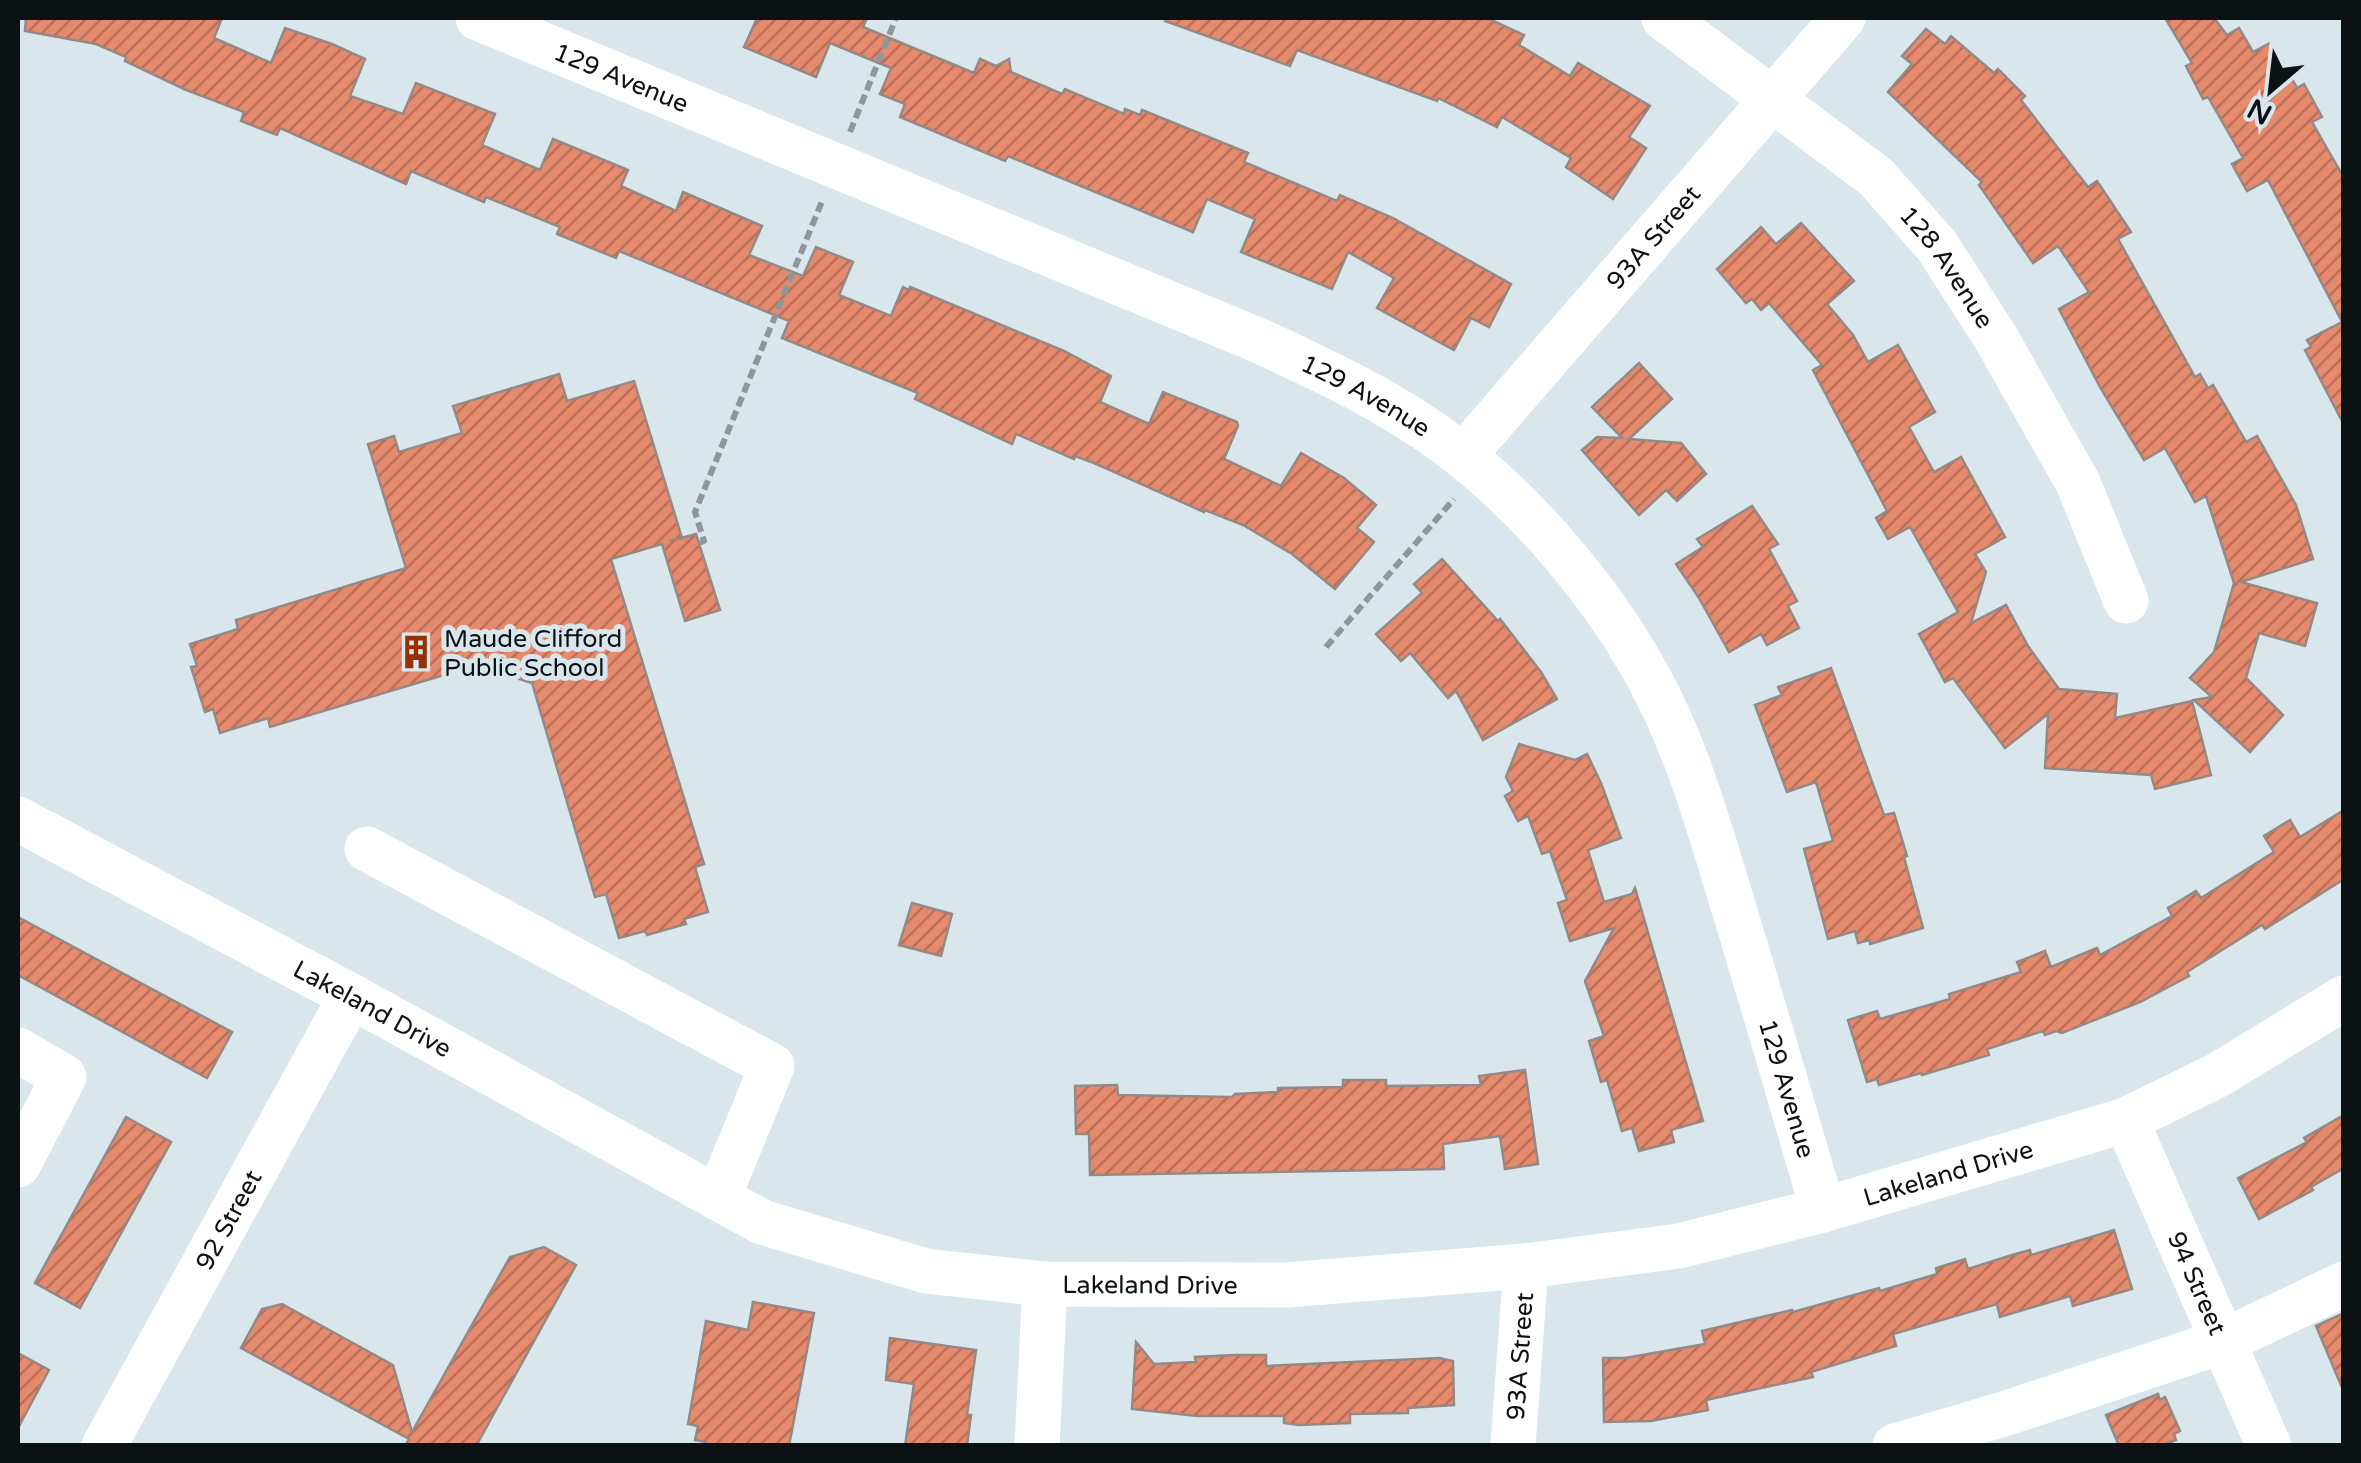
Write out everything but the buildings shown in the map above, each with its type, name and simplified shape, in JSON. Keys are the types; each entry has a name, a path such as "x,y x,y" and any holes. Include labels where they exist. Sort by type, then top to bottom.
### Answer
{"street":[{"name":"129 Avenue","path":"478,18 1276,348 1404,414 1476,468 1556,548 1606,610 1642,664 1666,713 1696,783 1823,1210"},
{"name":"128 Avenue","path":"1664,18 1876,177 1937,246 1996,338 2078,483 2126,601"},
{"name":"93A Street","path":"1476,468 1843,18"},
{"name":"Lakeland Drive","path":"18,818 762,1222 926,1271 1046,1284 1286,1285 1526,1266 1679,1246 1823,1210 2126,1120 2218,1075 2344,998"},
{"path":"367,849 772,1066 718,1198"},
{"name":"92 Street","path":"104,1446 351,996"},
{"path":"18,1050 64,1077 18,1165"},
{"name":"94 Street","path":"2126,1120 2268,1446"},
{"name":"93A Street","path":"1513,1446 1526,1266"},
{"path":"1037,1446 1046,1284"},
{"path":"1895,1446 2014,1429 2224,1341 2344,1284"}],"path":[{"path":"699,543 704,541 695,512 896,18"},
{"path":"1326,647 1476,468"}],"place":[{"name":"Maude Clifford Public School","path":"416,652"}]}
